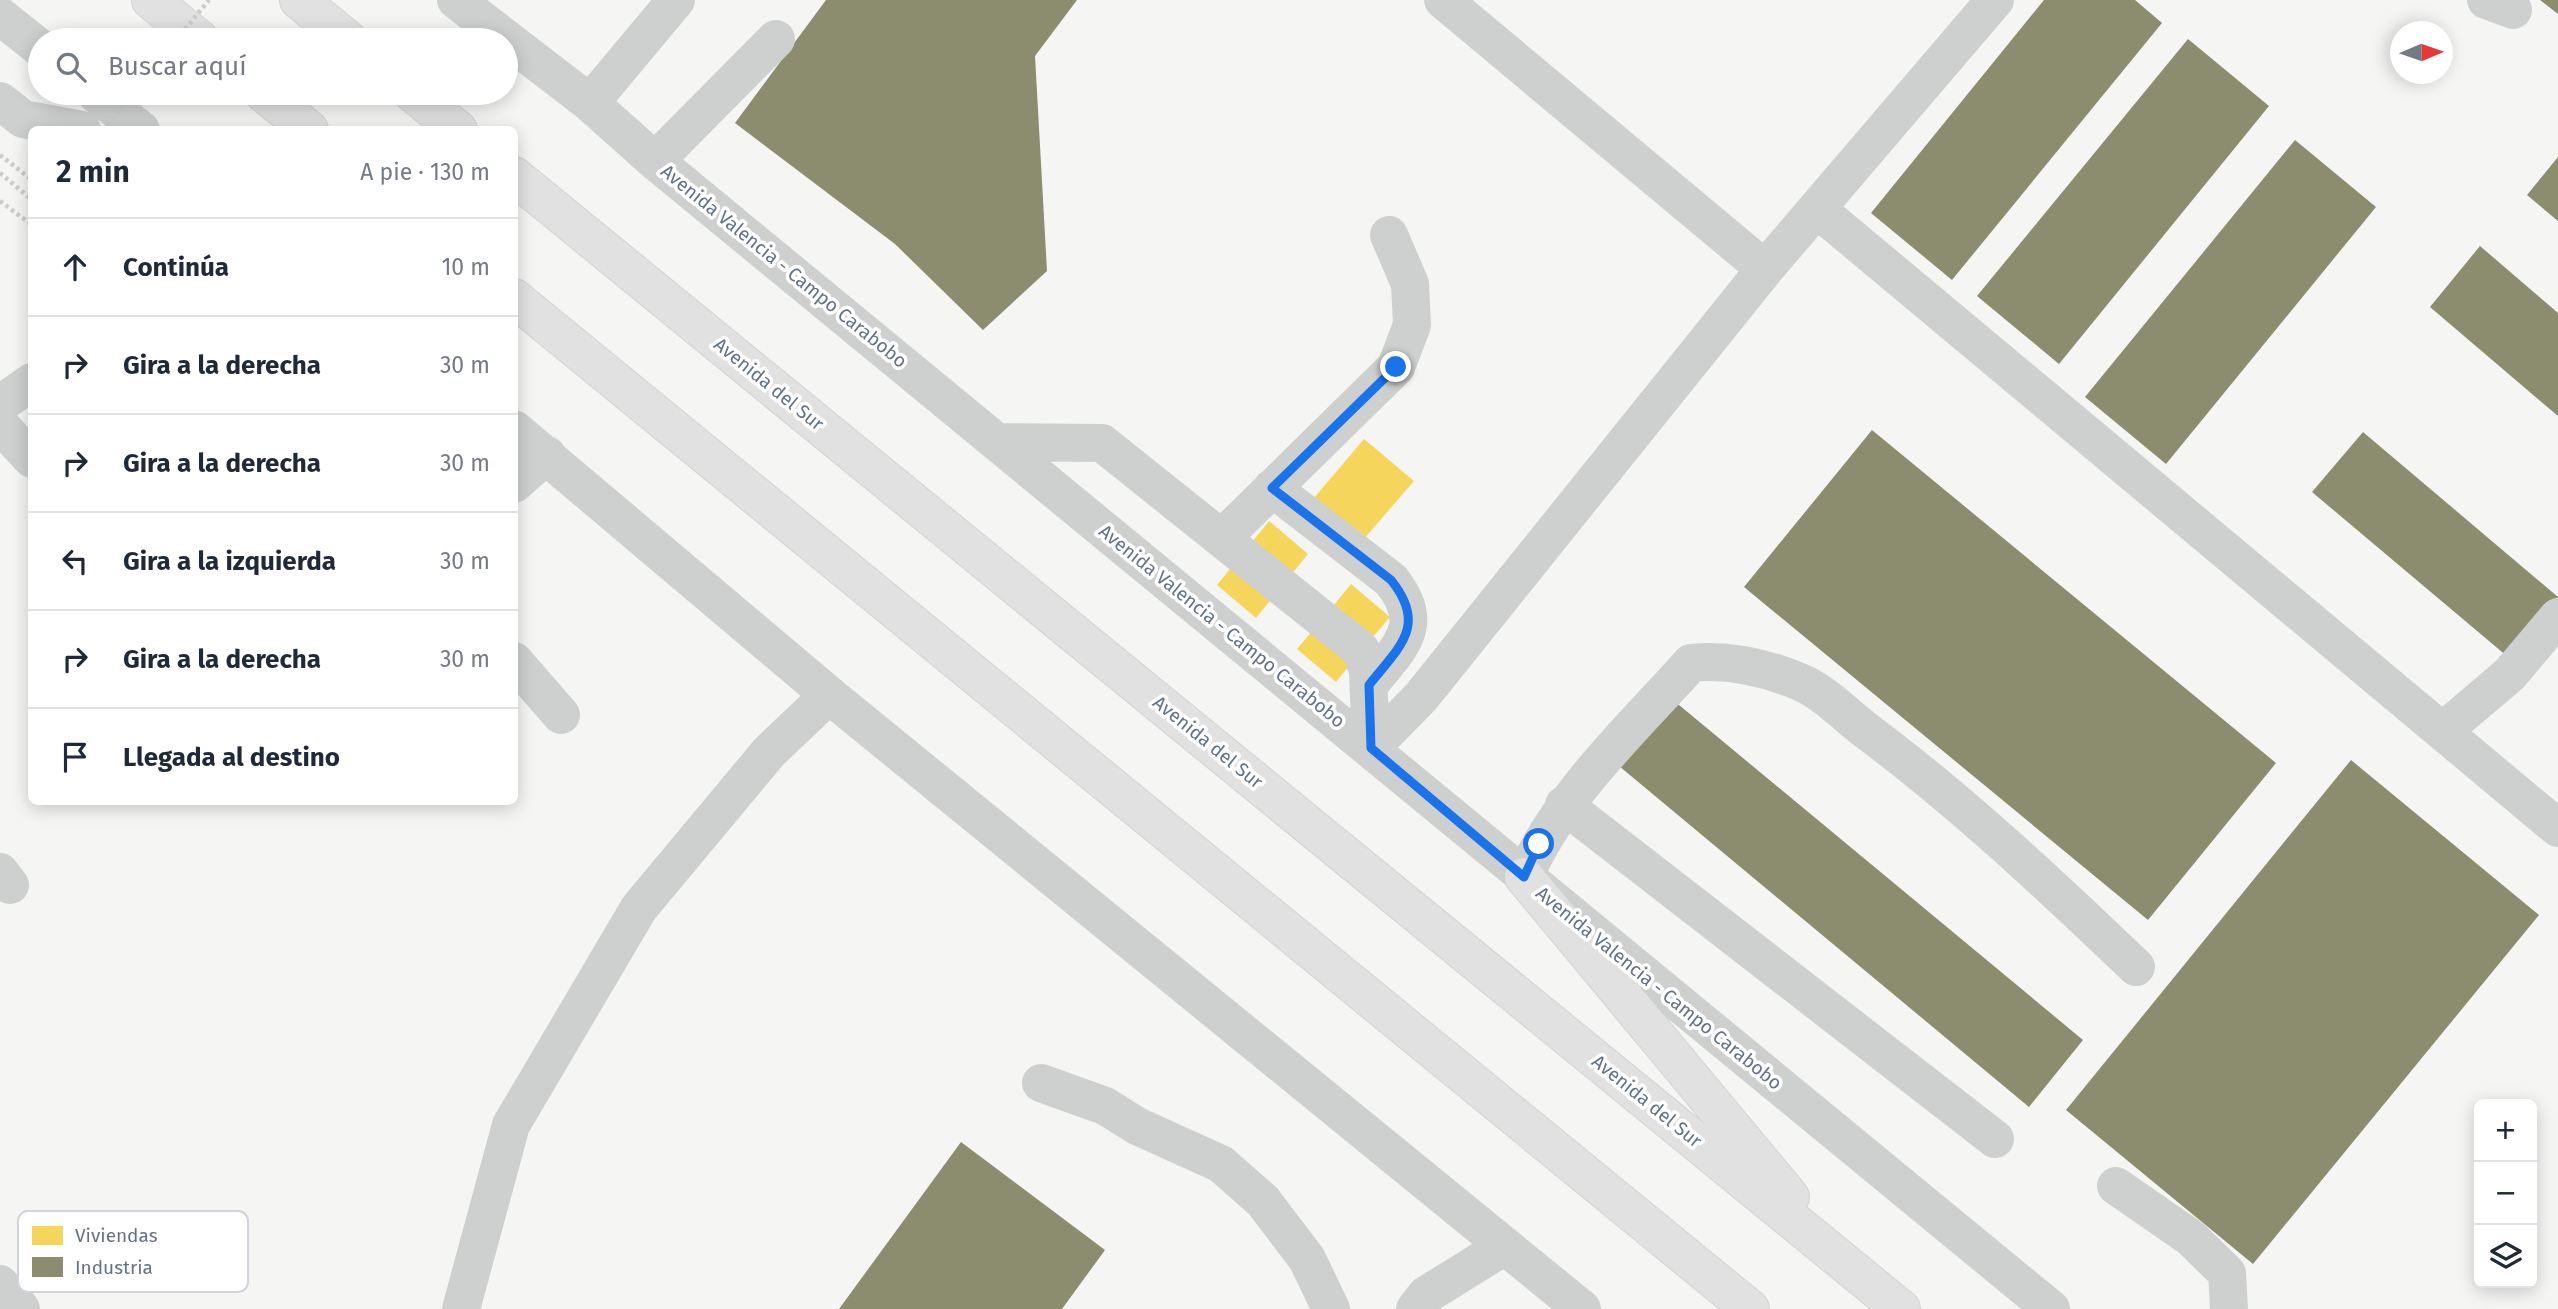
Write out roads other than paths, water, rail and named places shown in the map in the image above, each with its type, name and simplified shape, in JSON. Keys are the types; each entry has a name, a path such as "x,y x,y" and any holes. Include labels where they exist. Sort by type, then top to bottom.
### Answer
{"highway":[{"path":"151,0 185,28"},
{"path":"299,0 333,28"},
{"path":"279,105 304,126"},
{"path":"428,105 453,126"},
{"name":"Avenida del Sur","path":"518,179 1901,1309"},
{"path":"518,301 1750,1309"},
{"path":"1524,877 1847,1265"}],"street":[{"name":"Avenida Valencia - Campo Carabobo","path":"456,0 492,28"},
{"path":"590,103 676,0"},
{"path":"1443,0 1765,269"},
{"path":"1371,748 1421,696 1765,269 1995,0"},
{"path":"0,16 28,38"},
{"path":"655,161 776,39"},
{"name":"Avenida Valencia - Campo Carabobo","path":"518,48 590,103 655,161 2051,1309"},
{"path":"0,101 23,119 61,126"},
{"path":"110,105 136,126"},
{"path":"1817,209 2558,828"},
{"path":"1223,537 1396,367 1412,325 1410,284 1388,235"},
{"path":"0,404 28,385"},
{"path":"0,425 28,455"},
{"path":"518,432 829,695 1581,1309"},
{"path":"999,442 1102,443 1223,537 1361,650 1368,671 1371,748"},
{"path":"518,480 547,455"},
{"path":"1272,488 1391,580 1407,599 1410,615 1407,637 1369,685"},
{"path":"2443,731 2510,674 2558,617"},
{"path":"1524,877 1539,844 1564,805 1691,663 1715,660 1748,664 1802,682 1891,749 2041,877 2136,967"},
{"path":"518,667 561,715"},
{"path":"461,1309 512,1125 639,908 769,752 829,695"},
{"path":"1564,805 1995,1139"},
{"path":"1041,1083 1105,1106 1137,1126 1221,1164 1263,1200 1307,1258 1331,1309"},
{"path":"2116,1186 2191,1238 2227,1273 2229,1309"},
{"path":"1415,1309 1426,1295 1505,1246"},
{"path":"0,1284 21,1309"}]}
